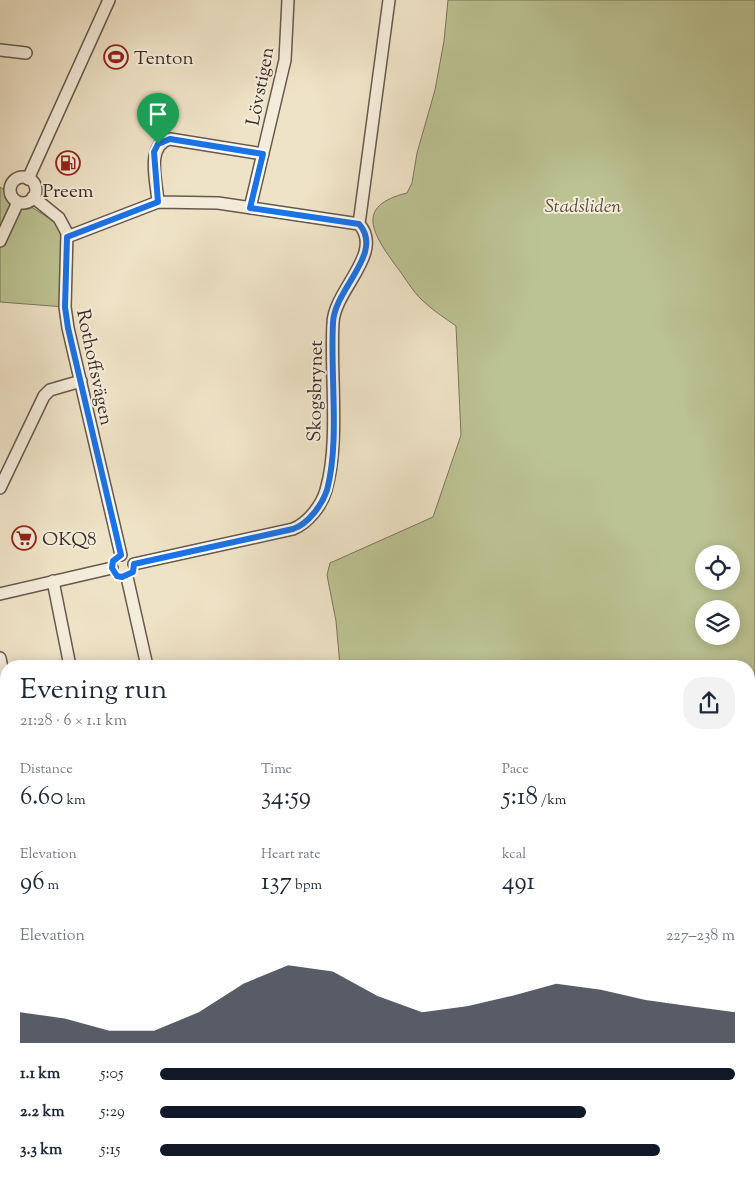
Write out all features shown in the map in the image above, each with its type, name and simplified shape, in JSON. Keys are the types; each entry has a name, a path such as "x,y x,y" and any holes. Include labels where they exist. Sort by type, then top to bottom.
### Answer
{"street":[{"path":"28,179 109,0"},
{"name":"Lövstigen","path":"250,208 285,60 288,0"},
{"name":"Skogsbrynet","path":"134,564 293,529 306,522 320,505 326,490 332,441 333,321 342,292 366,254 365,231 359,224 389,0"},
{"path":"0,50 26,53"},
{"path":"158,202 154,152 158,144 164,140 170,139 263,154"},
{"path":"18,178 28,179 34,186 34,197 25,203 18,202 10,193 11,184 18,178"},
{"path":"0,180 11,184"},
{"name":"Rothoffsvägen","path":"34,197 59,218 67,237 65,307 121,555"},
{"path":"0,241 18,202"},
{"path":"67,237 158,202 204,202 359,224"},
{"path":"0,488 44,396 50,390 81,381"},
{"path":"121,555 129,556 134,564 133,572 127,577 117,576 112,568 113,561 121,555"},
{"path":"0,594 112,568"},
{"path":"127,577 146,660"},
{"path":"53,581 69,660"}],"green space":[{"name":"Stadsliden","path":"448,0 755,0 755,660 339,660 336,621 327,575 330,563 433,517 461,435 456,326 430,307 415,292 381,243 375,232 373,222 374,213 380,205 407,193 412,183 417,153 435,90 444,41"},
{"path":"0,187 47,217 59,218 67,233 65,307 0,302"}],"place":[{"name":"Tenton","path":"116,57"},
{"name":"Preem","path":"68,163"},
{"name":"OKQ8","path":"24,538"}],"route":[{"path":"170,139 263,154 250,208 359,224 365,231 367,242 366,254 342,292 335,309 333,321 332,441 326,490 320,505 300,527 258,538 134,564 133,572 127,577 122,577 117,576 112,568 113,561 121,555 68,328 65,307 67,237 158,202 154,152 158,144 170,139"}]}
